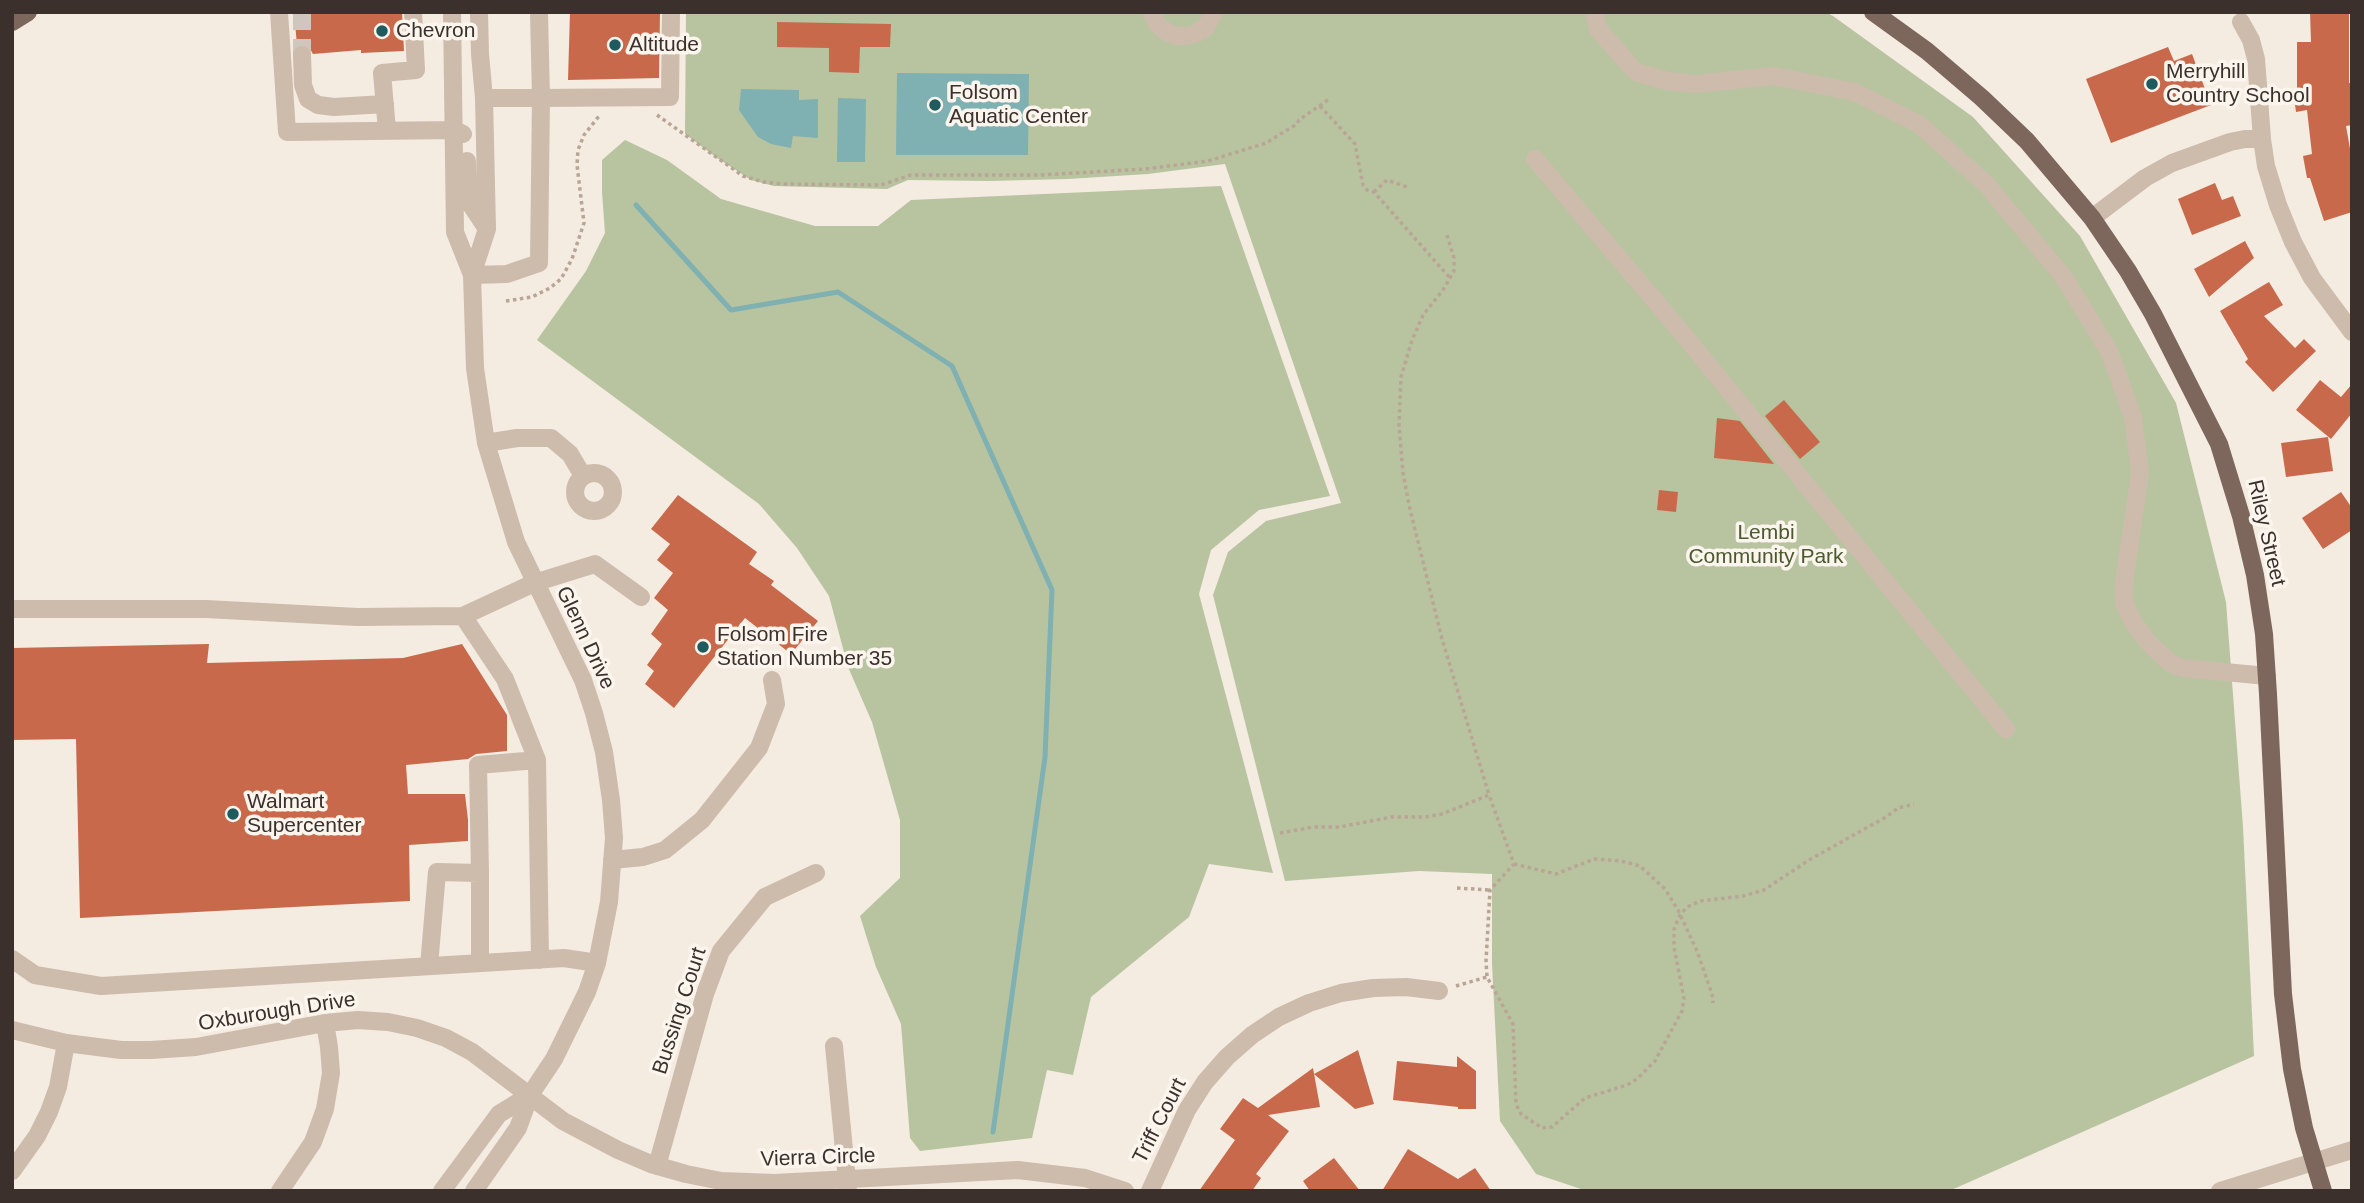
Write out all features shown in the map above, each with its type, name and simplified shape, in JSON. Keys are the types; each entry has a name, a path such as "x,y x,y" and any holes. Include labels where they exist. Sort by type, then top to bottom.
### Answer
{"main road":[{"path":"12,22 28,12"},
{"name":"Riley Street","path":"1873,12 1927,51 1982,98 2027,141 2092,218 2153,314 2219,444 2241,516 2255,575 2264,634 2283,994 2292,1069 2313,1161 2323,1191"}],"street":[{"path":"279,12 287,132 455,130 464,134 469,202 487,229"},
{"path":"387,130 382,73 416,70 414,12"},
{"name":"Glenn Drive","path":"452,12 456,232 472,275 475,368 486,443 516,542 583,680 594,713 604,751 614,838 609,902 597,963 575,1018 554,1059 530,1095 518,1128 474,1191"},
{"name":"Glenn Drive","path":"472,275 487,229 479,12"},
{"path":"472,275 507,274 539,263 539,12"},
{"path":"484,98 670,97 671,12"},
{"path":"1152,12 1157,24 1175,36 1197,33 1206,27 1214,12"},
{"path":"1594,12 1598,29 1636,72 1667,81 1696,85 1774,76 1855,92 1919,124 1986,184 2063,276 2109,351 2133,417 2140,473 2124,583 2124,603 2133,622 2149,643 2169,662 2182,668 2267,676"},
{"path":"2241,22 2251,40 2256,59 2266,166 2278,205 2312,278 2352,332"},
{"path":"302,55 303,85 308,99 318,105 334,107 385,104"},
{"path":"2092,218 2145,178 2172,163 2231,142 2262,139"},
{"path":"1535,159 1678,328 2006,729"},
{"path":"486,443 517,438 551,438 569,454 583,476"},
{"path":"12,609 206,609 357,617 463,616 534,583 595,564 641,597"},
{"path":"463,616 505,680 537,760 540,960"},
{"path":"612,860 643,857 665,850 702,821 759,748 776,704 772,680"},
{"path":"480,963 478,765 537,760"},
{"path":"429,966 437,872 481,873"},
{"name":"Bussing Court","path":"657,1166 705,994 721,951 765,897 817,873"},
{"path":"12,959 34,975 101,986 564,958 597,963"},
{"name":"Triff Court","path":"1150,1191 1187,1110 1205,1082 1227,1057 1252,1035 1289,1012 1341,993 1406,987 1439,991"},
{"name":"Oxburough Drive","path":"12,1030 66,1044 121,1050 196,1047 325,1023 358,1020 388,1022 446,1038 472,1052 530,1095"},
{"path":"280,1191 313,1142 325,1109 331,1073 325,1023"},
{"path":"12,1171 37,1136 49,1112 58,1087 66,1044"},
{"path":"834,1046 847,1186"},
{"name":"Glenn Drive","path":"442,1191 499,1114 530,1095"},
{"name":"Vierra Circle","path":"530,1095 563,1121 618,1150 657,1166 721,1181 847,1186 1018,1170 1085,1178 1125,1191"},
{"path":"2220,1191 2352,1150"}],"path":[{"path":"653,113 743,176 784,184 880,185 911,175 1040,175 1145,169 1208,161 1266,143 1297,124 1329,99"},
{"path":"1320,106 1355,144 1363,185 1374,192 1450,278"},
{"path":"506,301 532,297 550,288 561,278 572,259 584,223 577,165 578,150 584,135 596,118 608,111"},
{"path":"1374,192 1387,180 1408,187"},
{"path":"1447,235 1454,258 1454,271 1423,315 1412,340 1401,377 1400,437 1407,494 1427,582 1457,692 1514,864"},
{"path":"1280,833 1339,827 1392,817 1442,814 1489,795"},
{"path":"1514,864 1490,890 1487,977 1513,1024 1516,1104 1521,1114 1542,1128 1552,1127 1585,1098 1627,1085 1637,1079 1655,1060 1682,1010 1684,999 1674,947 1674,929 1687,907 1700,901 1744,896 1764,890 1809,860 1898,808 1914,804"},
{"path":"1514,864 1556,874 1594,859 1640,866 1665,889 1680,915 1697,951 1713,1003"},
{"path":"1457,888 1490,890"},
{"path":"1439,991 1487,977"}],"green space":[{"name":"Lembi Community Park","path":"686,12 1826,12 1833,16 1973,117 2080,236 2176,403 2226,602 2243,827 2254,1056 1949,1191 1587,1191 1536,1174 1500,1121 1492,963 1492,874 1419,871 1285,881 1213,595 1228,552 1266,521 1341,503 1225,164 1148,174 1068,179 908,180 887,189 774,186 751,180 685,134"},
{"path":"625,140 667,160 721,199 815,226 878,226 911,200 1221,186 1330,496 1259,510 1211,550 1199,594 1273,873 1209,864 1189,917 1091,997 1073,1075 1047,1070 1032,1138 920,1151 910,1138 901,1024 876,967 860,916 900,878 900,820 872,722 848,667 829,596 797,548 759,504 537,340 586,271 605,233 602,160"}],"water":[{"path":"897,73 1029,74 1028,155 896,155"},
{"path":"741,89 799,90 799,100 818,99 818,138 793,136 791,148 771,144 758,137 739,110"},
{"path":"838,98 866,99 865,162 837,162"}],"building":[{"path":"294,12 402,12 404,51 361,53 361,50 313,54 308,45 297,45"},
{"name":"Altitude","path":"570,12 660,12 659,78 568,80"},
{"path":"2310,12 2349,12 2352,125 2346,126 2352,160 2352,212 2324,221 2310,178 2307,178 2303,156 2312,154 2307,110 2296,112 2293,90 2297,90 2297,42 2311,42"},
{"path":"777,22 891,24 890,47 860,47 859,73 829,72 829,48 777,47"},
{"path":"2168,47 2174,61 2192,54 2211,105 2111,143 2086,79"},
{"path":"2215,183 2222,200 2233,196 2241,216 2192,235 2178,199"},
{"path":"2245,241 2254,258 2209,297 2194,269"},
{"path":"2269,282 2283,305 2264,316 2295,348 2304,339 2316,351 2273,392 2245,362 2248,359 2220,311"},
{"path":"2320,380 2341,397 2352,384 2352,413 2331,439 2296,410"},
{"path":"1784,400 1820,442 1800,459 1765,416"},
{"path":"1717,418 1740,421 1774,464 1714,458"},
{"path":"2328,437 2333,471 2286,477 2281,443"},
{"path":"1659,490 1678,492 1676,512 1657,510"},
{"path":"2341,492 2352,508 2352,530 2323,549 2302,518"},
{"path":"678,495 757,552 749,564 774,581 771,585 818,621 791,654 745,618 674,708 645,684 654,671 647,665 662,644 651,634 668,610 654,598 673,573 657,560 670,544 651,529"},
{"path":"209,644 207,663 403,658 462,644 507,715 507,751 476,754 468,759 406,765 408,794 465,794 468,820 468,841 409,845 410,901 80,918 76,739 12,740 12,648"},
{"path":"1358,1050 1374,1104 1355,1109 1314,1074"},
{"path":"1457,1056 1476,1071 1476,1109 1393,1100 1397,1061 1457,1067"},
{"path":"1313,1068 1320,1107 1268,1115 1289,1131 1256,1174 1261,1178 1252,1191 1199,1191 1235,1140 1220,1129 1243,1098 1258,1108"},
{"path":"1408,1149 1458,1179 1475,1168 1491,1191 1382,1191"},
{"path":"1334,1158 1360,1191 1310,1191 1303,1181"}],"waterway":[{"path":"636,205 731,310 838,292 952,366 1052,590 1045,757 993,1132"}],"tunnel":[{"path":"302,12 302,55"}],"place":[{"name":"Chevron","path":"382,31"},
{"name":"Altitude","path":"615,45"},
{"name":"Merryhill Country School","path":"2152,84"},
{"name":"Folsom Aquatic Center","path":"935,105"},
{"name":"Folsom Fire Station Number 35","path":"703,647"},
{"name":"Walmart Supercenter","path":"233,814"}]}
